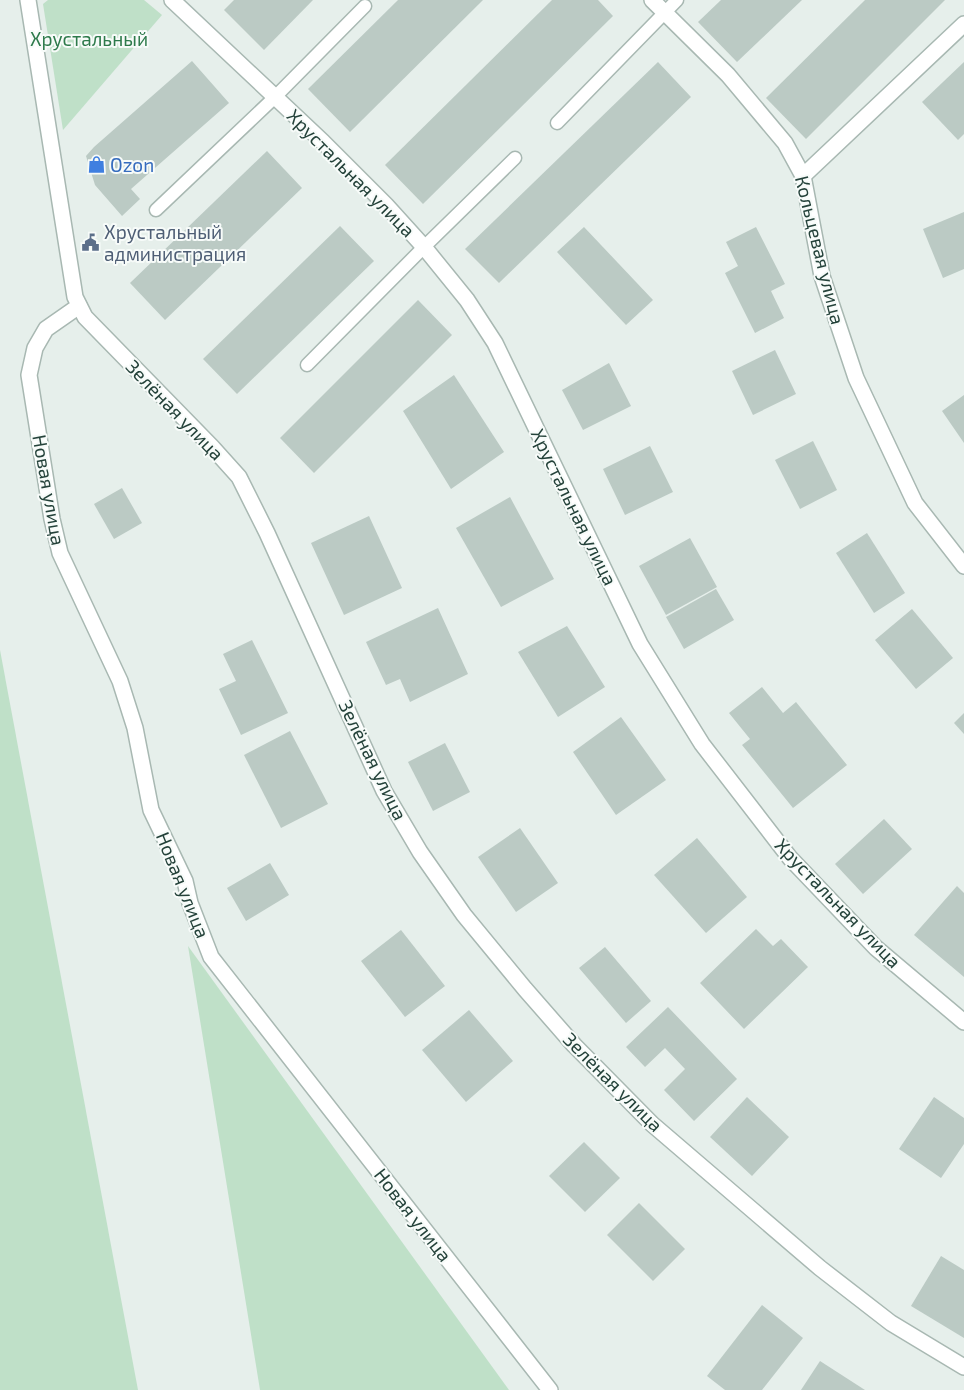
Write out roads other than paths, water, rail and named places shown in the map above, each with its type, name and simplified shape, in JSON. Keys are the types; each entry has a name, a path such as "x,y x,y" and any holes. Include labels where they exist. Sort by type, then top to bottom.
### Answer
{"street":[{"name":"Зелёная улица","path":"28,0 75,297 79,306 85,317 239,477 267,533 384,791 420,852 464,915 525,989 574,1045 652,1124 820,1268 891,1323 964,1367"},
{"name":"Хрустальная улица","path":"172,0 323,142 386,205 424,247 467,300 495,343 640,644 702,744 790,858 876,948 964,1022"},
{"name":"Кольцевая улица","path":"652,0 728,75 785,143 803,176 822,276 856,378 915,503 964,566"},
{"path":"803,176 964,24"},
{"name":"Новая улица","path":"79,306 46,329 34,348 29,375 52,518 60,553 120,681 135,728 151,810 185,881 190,903 212,957 550,1390"}],"lane":[{"path":"557,123 677,0"},
{"path":"156,210 275,97 365,6"},
{"path":"307,365 515,158"}],"place":[{"name":"Ozon","path":"96,165"},
{"name":"Хрустальный администрация","path":"90,243"}],"park label":[{"name":"Хрустальный","path":"89,39"}]}
